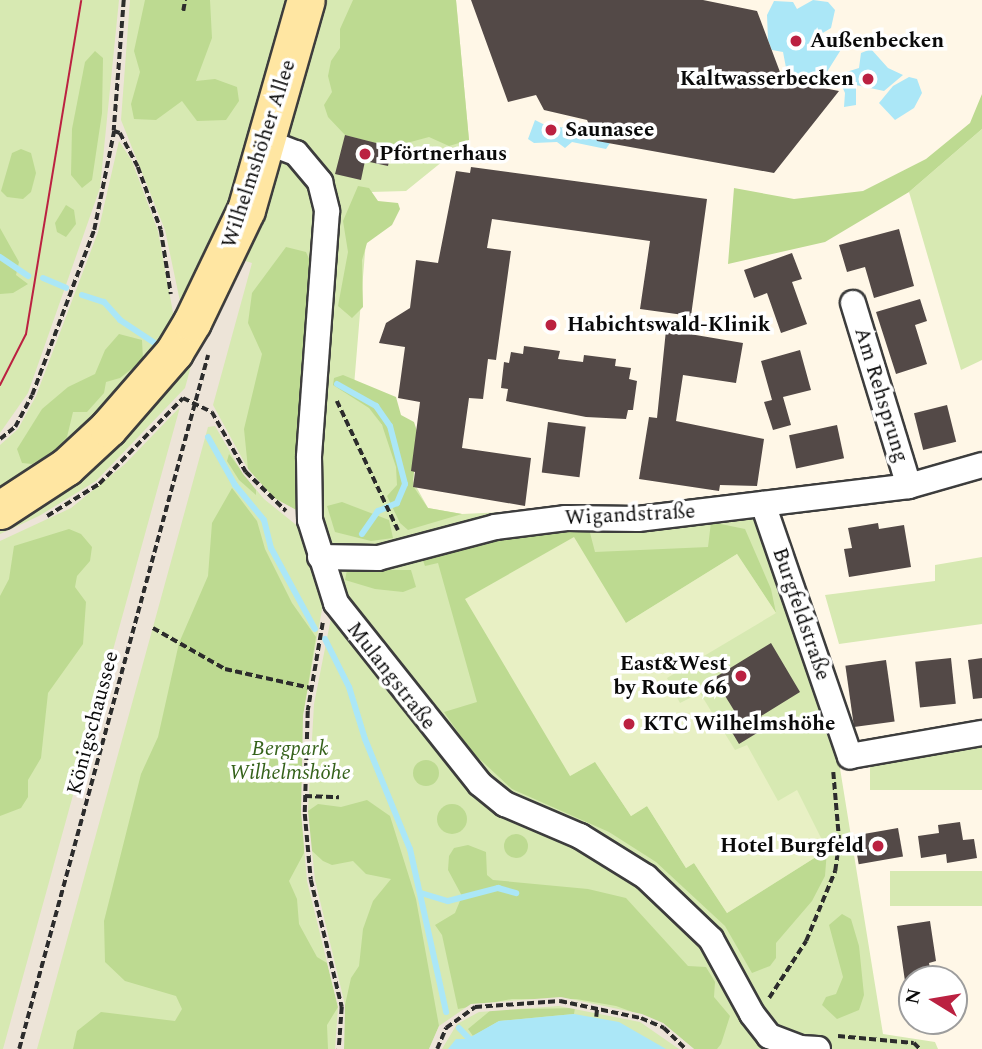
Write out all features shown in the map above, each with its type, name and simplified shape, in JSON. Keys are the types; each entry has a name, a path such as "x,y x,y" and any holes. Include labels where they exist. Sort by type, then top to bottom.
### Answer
{"main road":[{"name":"Wilhelmshöher Allee","path":"0,510 66,467 108,428 174,352 192,322 227,256 267,142 306,0"}],"street":[{"name":"Mulangstraße","path":"267,142 296,153 320,182 327,211 309,457 310,520 336,603 480,784 505,804 580,836 646,877 711,939 769,1036 800,1048 825,1042"},
{"name":"Am Rehsprung","path":"853,303 909,486"},
{"name":"Wigandstraße","path":"320,557 378,558 495,527 565,518 638,519 909,486 982,465"},
{"name":"Burgfeldstraße","path":"763,504 850,756"},
{"path":"850,756 982,733"}],"path":[{"path":"0,439 15,427 32,395 89,241 108,173 114,131 124,0"},
{"path":"183,11 185,0"},
{"path":"114,131 120,133 138,167 161,230 176,311 192,322"},
{"path":"333,392 393,519"},
{"name":"Königschaussee","path":"19,1049 197,405 212,412 246,471 267,496 296,517 310,520"},
{"path":"336,603 327,611 321,631 312,688 305,796 311,880 342,1007 339,1049"},
{"path":"153,628 225,668 312,688"},
{"path":"760,996 765,1005 824,905 839,842 832,773 850,756"},
{"path":"305,796 339,797"},
{"path":"437,1049 446,1028 475,1007 560,1001 597,1007 664,1028 686,1049"},
{"path":"596,1017 597,1007"},
{"path":"825,1042 915,1043 920,1049"}],"green space":[{"name":"Bergpark Wilhelmshöhe","path":"0,0 456,0 469,140 406,191 370,192 354,386 382,425 428,508 462,514 635,506 756,491 757,508 838,756 883,1034 935,1042 938,1049 0,1049"},
{"path":"145,0 210,0 212,38 196,81 215,79 237,87 239,101 226,120 197,121 182,101 156,120 134,119 131,104 140,72 134,51"},
{"path":"353,0 456,0 469,140 449,146 429,137 392,147 345,135 328,117 324,105 332,92 328,76 331,61 340,48 340,29"},
{"path":"95,51 103,58 102,113 92,180 82,188 71,175 72,129 85,62"},
{"path":"982,94 982,129 909,192 825,242 728,264 734,188 794,199 863,191 926,159 970,123"},
{"path":"982,129 982,360 961,370 909,192"},
{"path":"21,149 31,153 36,173 31,192 23,199 7,197 1,191 12,153"},
{"path":"358,186 369,188 378,201 398,203 400,209 392,225 367,243 362,260 363,307 352,318 338,306 348,252 343,221"},
{"path":"66,205 74,210 76,224 66,237 57,232 55,223"},
{"path":"0,228 19,262 16,275 28,284 13,293 0,294"},
{"path":"286,247 306,252 313,268 300,415 298,511 274,498 248,469 244,429 262,354 248,323 252,293"},
{"path":"119,334 142,340 143,360 120,378 106,382 104,393 87,412 73,412 67,437 56,450 32,464 22,463 17,449 42,409 68,387 95,374 105,350"},
{"path":"343,375 396,397 401,415 414,422 417,431 413,486 428,508 462,514 408,530 400,523 387,496 397,485 396,467 382,425 369,408 333,385 334,378"},
{"path":"229,454 256,490 256,495 239,480 227,461"},
{"path":"232,488 257,521 265,549 292,603 316,637 303,716 304,853 289,881 297,899 299,924 317,957 327,963 338,1007 327,1025 328,1049 73,1049 77,1031 101,1012 175,1021 182,1009 176,996 125,981 105,962 104,921 141,774 158,737 179,643 208,576 212,523"},
{"path":"342,502 389,520 393,538 371,541 335,532 327,506"},
{"path":"711,522 745,529 771,589 776,613 737,554 626,623 570,776 595,761 631,816 647,806 686,868 694,863 727,913 827,850 825,876 812,901 776,943 776,958 770,966 752,973 725,926 656,862 609,832 512,789 471,751 444,712 477,702 438,563 425,566 422,558 499,534 589,529 595,552 708,547"},
{"path":"69,529 81,534 92,547 90,561 77,576 75,587 86,602 83,644 48,693 41,758 28,780 28,797 21,808 0,816 0,596 9,579 14,546"},
{"name":"KTC Wilhelmshöhe","path":"574,537 626,623 737,554 776,613 667,678 680,703 700,693 735,750 747,745 778,801 797,790 827,850 727,913 694,863 686,868 647,806 631,816 595,762 570,776 465,599"},
{"path":"982,557 982,624 839,644 825,595 935,581 935,565"},
{"path":"347,570 411,570 416,587 403,592 375,589 345,580"},
{"path":"870,747 982,747 982,790 870,790"},
{"path":"426,760 435,764 439,773 435,782 426,786 417,782 413,773 417,764"},
{"path":"367,800 390,816 416,899 439,1026 429,1049 344,1049 345,1005 351,978 359,966 363,929 373,901 391,879 366,874 353,861 332,865 323,861 311,850 308,811 318,804 341,807"},
{"path":"452,804 458,805 466,813 466,825 458,833 452,834 446,833 438,825 437,819 438,813 446,805"},
{"path":"516,834 524,838 528,846 524,854 516,858 508,854 504,846 508,838"},
{"path":"468,845 486,852 487,875 493,880 588,889 626,898 688,966 706,967 715,982 714,997 730,1016 717,1049 694,1049 663,1023 616,1006 576,999 512,999 458,1009 442,935 435,925 455,913 462,896 448,870 449,856 454,848"},
{"path":"890,871 982,871 982,906 890,906"},
{"path":"842,914 851,919 859,946 864,995 859,1010 837,1019 822,1005 826,997 836,994 843,977 829,925"},
{"path":"575,1008 574,1014 499,1021 473,1036 468,1029 491,1010"}],"shaded area":[{"path":"119,0 130,0 121,120 165,230 181,306 174,318 158,231 132,161 119,141 98,232 36,396 18,429 0,445 0,433 28,393 100,188"},
{"path":"239,259 252,263 213,405 248,469 274,498 298,511 300,528 264,499 243,474 215,426 208,427 37,1049 3,1049 180,407 125,464 71,508 0,541 0,534 39,516 96,481 185,388 195,351"},
{"path":"323,604 331,618 314,704 308,811 315,880 345,1005 344,1049 335,1049 338,1007 307,881 301,812 303,716"},
{"path":"561,997 642,1014 663,1023 694,1049 679,1049 640,1022 559,1006 479,1012 457,1024 442,1049 429,1049 439,1026 471,1004"}],"water":[{"name":"Außenbecken","path":"813,0 828,2 835,10 831,28 821,34 824,42 838,41 842,48 825,75 815,76 811,83 788,78 783,52 772,50 768,40 767,15 774,1 793,2 797,9"},
{"name":"Kaltwasserbecken","path":"871,49 888,68 903,75 884,91 856,85 856,105 844,107 845,93 837,75 859,68 861,53"},
{"path":"909,77 917,79 922,93 914,108 895,120 879,103 893,86"},
{"name":"Saunasee","path":"535,120 543,124 614,137 606,149 572,142 565,148 557,142 534,143 528,139"},
{"path":"574,1014 619,1022 666,1049 448,1049 456,1039 467,1039 499,1021"}],"building":[{"path":"471,0 703,0 757,11 783,80 839,91 774,173 597,141 587,120 544,110 536,95 508,102"},
{"name":"Pförtnerhaus","path":"345,135 392,147 388,166 365,161 361,180 335,174"},
{"path":"471,167 707,199 691,316 640,309 650,241 492,219 487,248 511,251 496,360 488,359 483,399 469,398 462,448 531,458 525,506 413,487 415,472 411,471 420,402 398,398 405,347 379,343 386,323 410,308 416,260 438,263 456,171 470,173"},
{"path":"899,229 914,286 874,298 865,267 847,272 839,245"},
{"path":"792,253 802,279 792,282 807,324 781,333 767,293 754,298 744,270"},
{"path":"920,299 927,321 915,325 927,364 896,374 876,312"},
{"path":"666,330 743,343 736,383 683,375 676,421 764,439 757,486 720,485 719,491 639,479 649,417 657,418"},
{"path":"524,346 560,351 558,359 583,362 584,355 616,359 615,366 631,368 629,379 637,381 633,410 628,410 626,419 586,417 506,401 508,389 501,388 504,362 509,363 511,352 523,354"},
{"path":"800,350 811,390 783,397 791,425 773,430 764,402 772,400 761,361"},
{"path":"947,405 956,442 923,450 914,413"},
{"path":"548,422 586,427 580,477 542,473"},
{"path":"837,425 844,458 796,468 789,435"},
{"path":"878,523 879,529 904,525 911,567 849,577 844,549 852,548 848,528"},
{"path":"771,643 800,692 761,716 767,727 739,744 724,719 735,712 714,678"},
{"path":"951,658 956,704 920,708 915,662"},
{"path":"982,658 982,698 973,699 968,660"},
{"path":"886,660 895,721 854,727 845,666"},
{"path":"960,822 963,840 974,839 977,858 947,863 946,854 921,858 918,836 939,833 938,825"},
{"name":"Hotel Burgfeld","path":"898,828 903,857 859,864 854,836"},
{"path":"930,921 936,961 929,965 903,965 897,926"}],"waterway":[{"path":"0,257 28,276"},
{"path":"43,278 66,288"},
{"path":"82,295 104,302 120,320 156,344"},
{"path":"337,384 376,406 390,426 405,484 397,503 378,511 362,534"},
{"path":"208,437 235,485 264,520 271,548 315,629"},
{"path":"325,639 349,687 365,739 410,849 446,1012"},
{"path":"421,893 448,901 498,888 516,893"},
{"path":"459,1028 479,1049"}],"tram line":[{"path":"0,385 26,334 81,0"}],"place":[{"name":"Außenbecken","path":"796,41"},
{"name":"Kaltwasserbecken","path":"868,79"},
{"name":"Saunasee","path":"551,130"},
{"name":"Pförtnerhaus","path":"365,154"},
{"name":"Habichtswald-Klinik","path":"551,325"},
{"name":"East&West by Route 66","path":"741,676"},
{"name":"KTC Wilhelmshöhe","path":"629,724"},
{"name":"Hotel Burgfeld","path":"878,846"}]}
